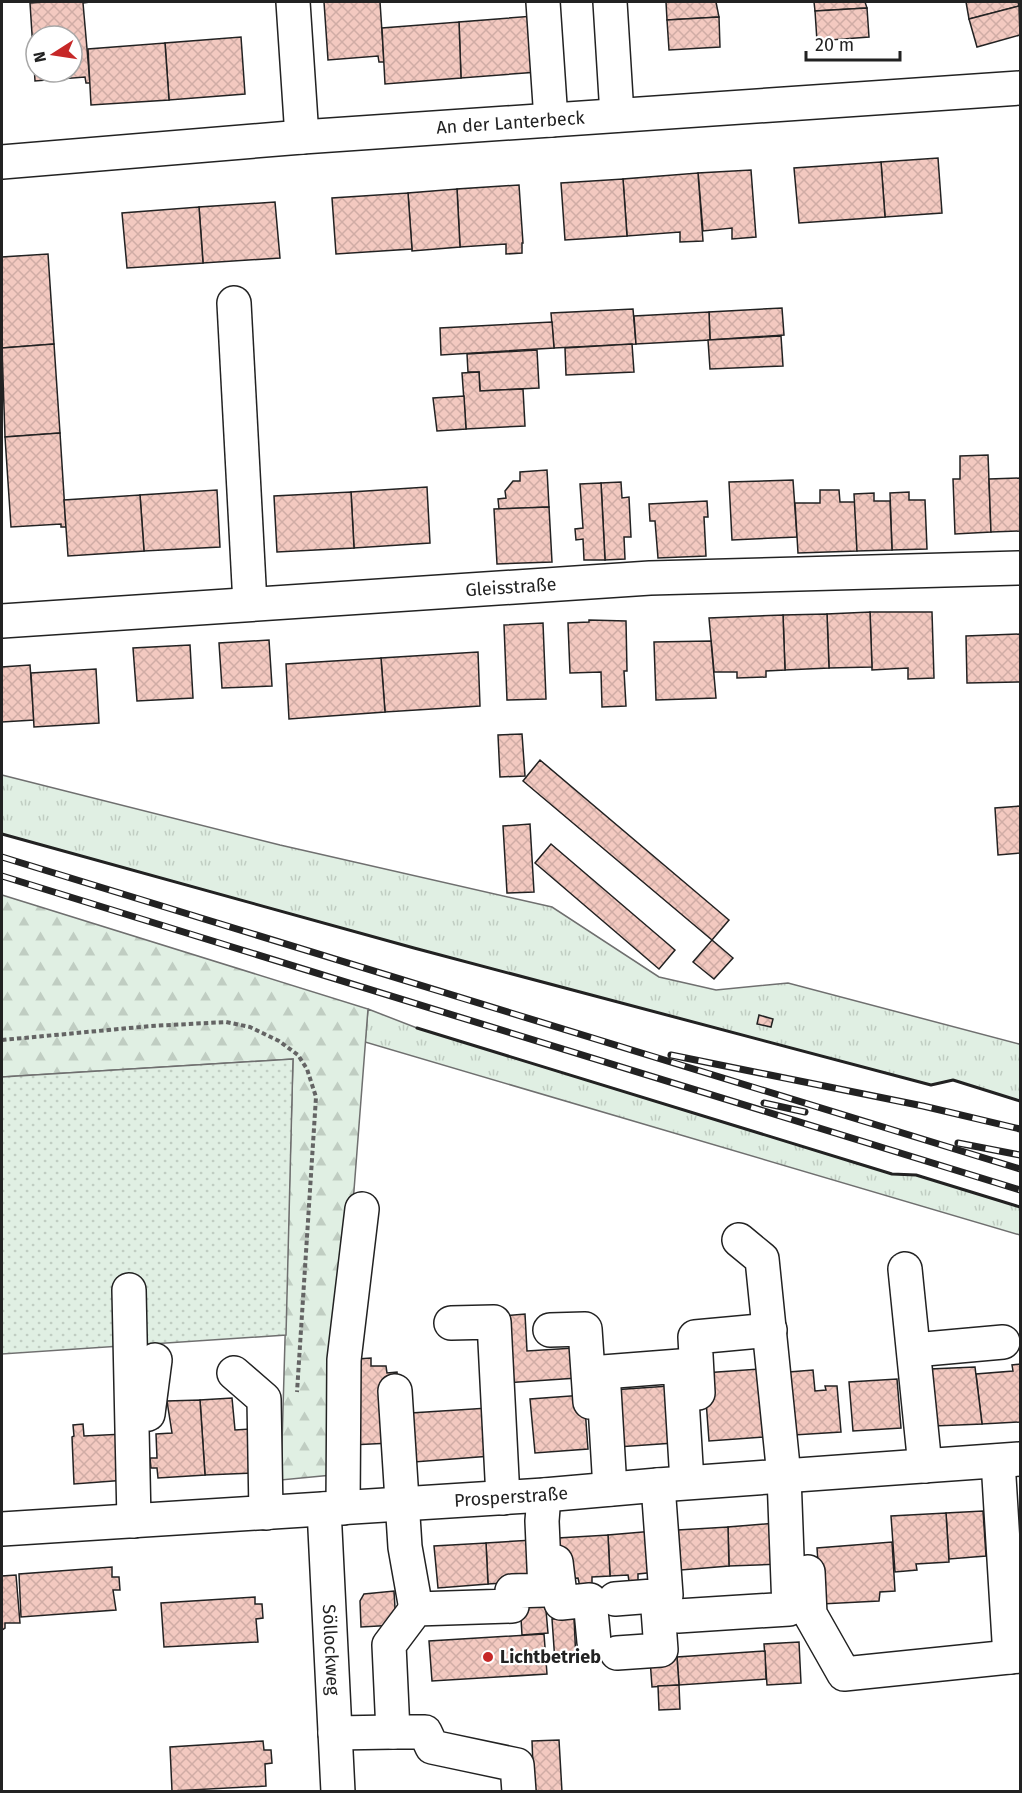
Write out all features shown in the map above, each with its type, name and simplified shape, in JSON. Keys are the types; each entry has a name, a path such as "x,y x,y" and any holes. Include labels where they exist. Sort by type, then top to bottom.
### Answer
{"street":[{"path":"293,2 302,137"},
{"path":"543,2 551,120"},
{"path":"610,2 617,115"},
{"name":"An der Lanterbeck","path":"2,162 302,137 1020,88"},
{"path":"234,303 250,604"},
{"name":"Gleisstraße","path":"2,621 650,578 1020,568"},
{"name":"Söllockweg","path":"338,1791 335,1733 334,1509 344,1360 362,1209"},
{"path":"739,1240 762,1259 794,1475 810,1614 844,1674 1015,1656 1011,1460"},
{"path":"905,1269 925,1466"},
{"path":"129,1290 140,1521"},
{"path":"451,1323 494,1322 502,1498"},
{"path":"550,1330 585,1329 604,1490"},
{"path":"544,1495 551,1521 561,1603 590,1600 606,1647 661,1650 668,1606 666,1595 683,1483 695,1337 771,1330"},
{"path":"914,1350 1003,1342"},
{"path":"140,1521 146,1425 156,1360"},
{"path":"604,1490 603,1372 680,1366 683,1483"},
{"path":"234,1373 264,1399 266,1513"},
{"path":"393,1732 390,1645 416,1609 405,1547 395,1391"},
{"path":"1011,1460 1020,1529"},
{"name":"Prosperstraße","path":"2,1529 502,1498 1011,1460"},
{"path":"615,1599 668,1606 789,1609 794,1475"},
{"path":"416,1609 512,1606 512,1591 545,1590 542,1521 544,1495"},
{"path":"335,1733 425,1732 432,1747 517,1765 519,1791"}],"path":[{"path":"2,1040 119,1028 226,1022 250,1027 279,1041 298,1055 307,1069 316,1097 296,1400"}],"green space":[{"path":"2,775 280,845 552,907 659,977 716,990 788,983 1019,1044 1020,1101 953,1080 931,1085 414,948 2,834"},
{"path":"2,895 368,1009 332,1475 281,1480 293,1059 2,1077"},
{"path":"368,1009 417,1028 892,1174 916,1175 1020,1207 1020,1235 365,1042"},
{"path":"293,1059 286,1335 2,1354 2,1077"}],"building":[{"path":"90,2 83,3 90,83 86,83 84,77 84,24 31,24 30,3"},
{"path":"324,2 380,2 384,62 379,62 378,56 328,60"},
{"path":"666,2 716,2 719,17 667,20"},
{"path":"814,2 865,2 867,8 815,11"},
{"path":"966,2 1018,2 1019,6 969,19"},
{"path":"1019,6 1020,35 977,47 969,19"},
{"path":"867,8 869,37 817,41 815,11"},
{"path":"534,16 538,72 461,78 459,22"},
{"path":"719,17 720,47 669,50 667,20"},
{"path":"459,22 461,78 385,84 382,28"},
{"path":"241,37 245,94 169,100 165,43"},
{"path":"165,43 169,100 91,105 88,49"},
{"path":"938,158 942,213 885,217 881,162"},
{"path":"881,162 885,217 799,223 794,168"},
{"path":"751,170 756,237 732,239 732,228 703,231 698,173"},
{"path":"698,173 703,241 680,242 680,232 627,236 623,179"},
{"path":"623,179 627,236 565,240 561,183"},
{"path":"519,185 522,253 506,254 506,244 460,247 457,189"},
{"path":"457,189 460,247 412,251 408,193"},
{"path":"408,193 412,249 336,254 332,198"},
{"path":"275,202 280,258 203,263 199,207"},
{"path":"199,207 203,263 127,268 122,213"},
{"path":"48,254 54,344 2,348 2,257"},
{"path":"782,308 784,335 710,340 709,312"},
{"path":"633,309 636,344 554,348 551,313"},
{"path":"709,312 710,340 636,344 634,316"},
{"path":"552,322 554,348 441,355 440,328"},
{"path":"781,336 783,366 710,369 708,340"},
{"path":"54,344 60,433 5,437 2,348"},
{"path":"632,344 634,372 566,375 565,348"},
{"path":"537,350 539,388 480,391 479,372 468,372 467,354"},
{"path":"479,372 480,391 523,389 525,426 466,429 462,373"},
{"path":"464,396 466,429 437,431 433,398"},
{"path":"60,433 66,527 61,527 61,524 11,527 5,437"},
{"path":"988,455 991,532 955,534 953,479 960,479 960,456"},
{"path":"547,470 549,507 499,509 498,499 506,498 505,491 513,481 520,481 520,472"},
{"path":"1020,478 1020,531 991,532 989,479"},
{"path":"793,480 797,537 732,540 729,482"},
{"path":"621,482 622,498 629,497 631,537 624,537 625,559 605,560 601,483"},
{"path":"601,483 605,560 584,560 583,539 576,540 575,529 583,528 580,484"},
{"path":"427,487 430,543 354,548 351,492"},
{"path":"217,490 220,547 144,551 140,495"},
{"path":"820,490 839,490 840,502 855,502 857,551 798,553 795,503 820,503"},
{"path":"351,492 354,548 277,552 274,496"},
{"path":"909,492 909,500 925,500 927,549 892,550 890,493"},
{"path":"874,493 874,501 890,501 892,550 857,551 854,494"},
{"path":"140,495 144,551 68,556 64,500"},
{"path":"707,501 708,517 704,517 706,556 658,558 655,521 650,521 649,504"},
{"path":"549,507 552,562 497,564 494,509"},
{"path":"870,612 932,612 934,678 908,679 908,668 872,670"},
{"path":"870,612 872,667 829,668 827,614"},
{"path":"827,614 829,668 785,670 783,615"},
{"path":"783,615 785,670 766,671 766,677 737,678 737,672 714,672 709,618"},
{"path":"589,620 626,621 627,671 624,671 626,706 602,707 601,672 570,673 568,623 589,622"},
{"path":"543,623 546,699 507,700 504,625"},
{"path":"1020,634 1020,682 967,683 966,636"},
{"path":"269,640 272,686 222,688 219,643"},
{"path":"711,641 716,698 656,700 654,642"},
{"path":"190,645 193,698 137,701 133,648"},
{"path":"478,652 480,706 385,712 381,658"},
{"path":"381,658 385,712 289,719 286,664"},
{"path":"30,665 34,720 2,722 2,667"},
{"path":"96,669 99,723 34,727 31,673"},
{"path":"522,734 525,776 500,777 498,735"},
{"path":"540,760 729,920 712,940 523,781"},
{"path":"1020,806 1020,853 998,855 995,808"},
{"path":"530,824 534,892 507,893 503,826"},
{"path":"551,844 675,950 659,969 535,863"},
{"path":"712,940 733,958 714,979 693,962"},
{"path":"759,1015 773,1019 771,1027 757,1024"},
{"path":"525,1314 527,1351 574,1348 577,1378 503,1383 502,1316"},
{"path":"371,1358 371,1366 386,1366 387,1373 397,1372 399,1392 391,1443 351,1445 357,1359"},
{"path":"1020,1364 1020,1422 982,1424 976,1374 1013,1371 1012,1365"},
{"path":"975,1367 982,1424 934,1426 930,1369"},
{"path":"759,1369 764,1437 709,1441 704,1373"},
{"path":"813,1370 815,1391 826,1390 825,1386 837,1386 841,1432 794,1435 789,1372"},
{"path":"897,1379 901,1428 853,1431 849,1382"},
{"path":"669,1386 674,1443 617,1447 612,1390"},
{"path":"584,1395 588,1449 535,1453 530,1399"},
{"path":"232,1398 235,1430 250,1429 253,1473 205,1475 200,1400"},
{"path":"200,1400 205,1475 158,1478 157,1468 151,1468 150,1458 157,1458 156,1434 172,1433 167,1401"},
{"path":"488,1408 491,1456 414,1462 411,1413"},
{"path":"83,1424 84,1436 124,1434 126,1480 74,1484 73,1425"},
{"path":"983,1511 986,1556 949,1559 946,1513"},
{"path":"946,1513 949,1562 916,1564 917,1570 895,1572 891,1516"},
{"path":"776,1523 780,1564 729,1566 728,1527"},
{"path":"728,1527 729,1566 681,1570 678,1530"},
{"path":"654,1531 656,1572 638,1574 638,1581 629,1581 628,1575 610,1576 608,1535"},
{"path":"608,1535 610,1576 592,1577 592,1586 580,1587 578,1578 561,1579 558,1538"},
{"path":"533,1540 536,1581 488,1584 486,1543"},
{"path":"892,1542 895,1591 880,1592 879,1601 821,1604 817,1548"},
{"path":"486,1543 488,1584 438,1588 434,1546"},
{"path":"112,1567 112,1577 119,1577 120,1590 113,1590 116,1610 21,1617 19,1574"},
{"path":"16,1575 20,1623 5,1623 5,1628 2,1630 2,1576"},
{"path":"394,1591 396,1625 361,1627 360,1601 364,1594"},
{"path":"255,1597 255,1604 262,1604 263,1618 256,1619 258,1642 164,1647 161,1603"},
{"path":"545,1599 548,1633 522,1635 520,1602"},
{"path":"574,1618 576,1660 555,1662 552,1619"},
{"name":"Lichtbetrieb","path":"544,1634 547,1674 432,1681 429,1641"},
{"path":"799,1642 801,1683 767,1685 764,1644"},
{"path":"765,1651 766,1679 679,1685 677,1657"},
{"path":"677,1657 679,1685 652,1687 650,1659"},
{"path":"679,1685 680,1709 659,1710 658,1686"},
{"path":"559,1740 562,1792 534,1792 532,1741"},
{"path":"263,1741 264,1750 271,1750 272,1763 265,1764 266,1786 172,1791 170,1747"}],"railway":[{"path":"2,857 1020,1169"},
{"path":"2,876 1020,1190"},
{"path":"671,1055 923,1106 1020,1129"},
{"path":"764,1103 805,1112"},
{"path":"958,1143 1020,1155"}],"wall":[{"path":"2,834 414,948 931,1085 953,1080 1020,1101"},
{"path":"417,1028 892,1174 916,1175 1020,1207"}],"place":[{"name":"Lichtbetrieb","path":"488,1657"}]}
